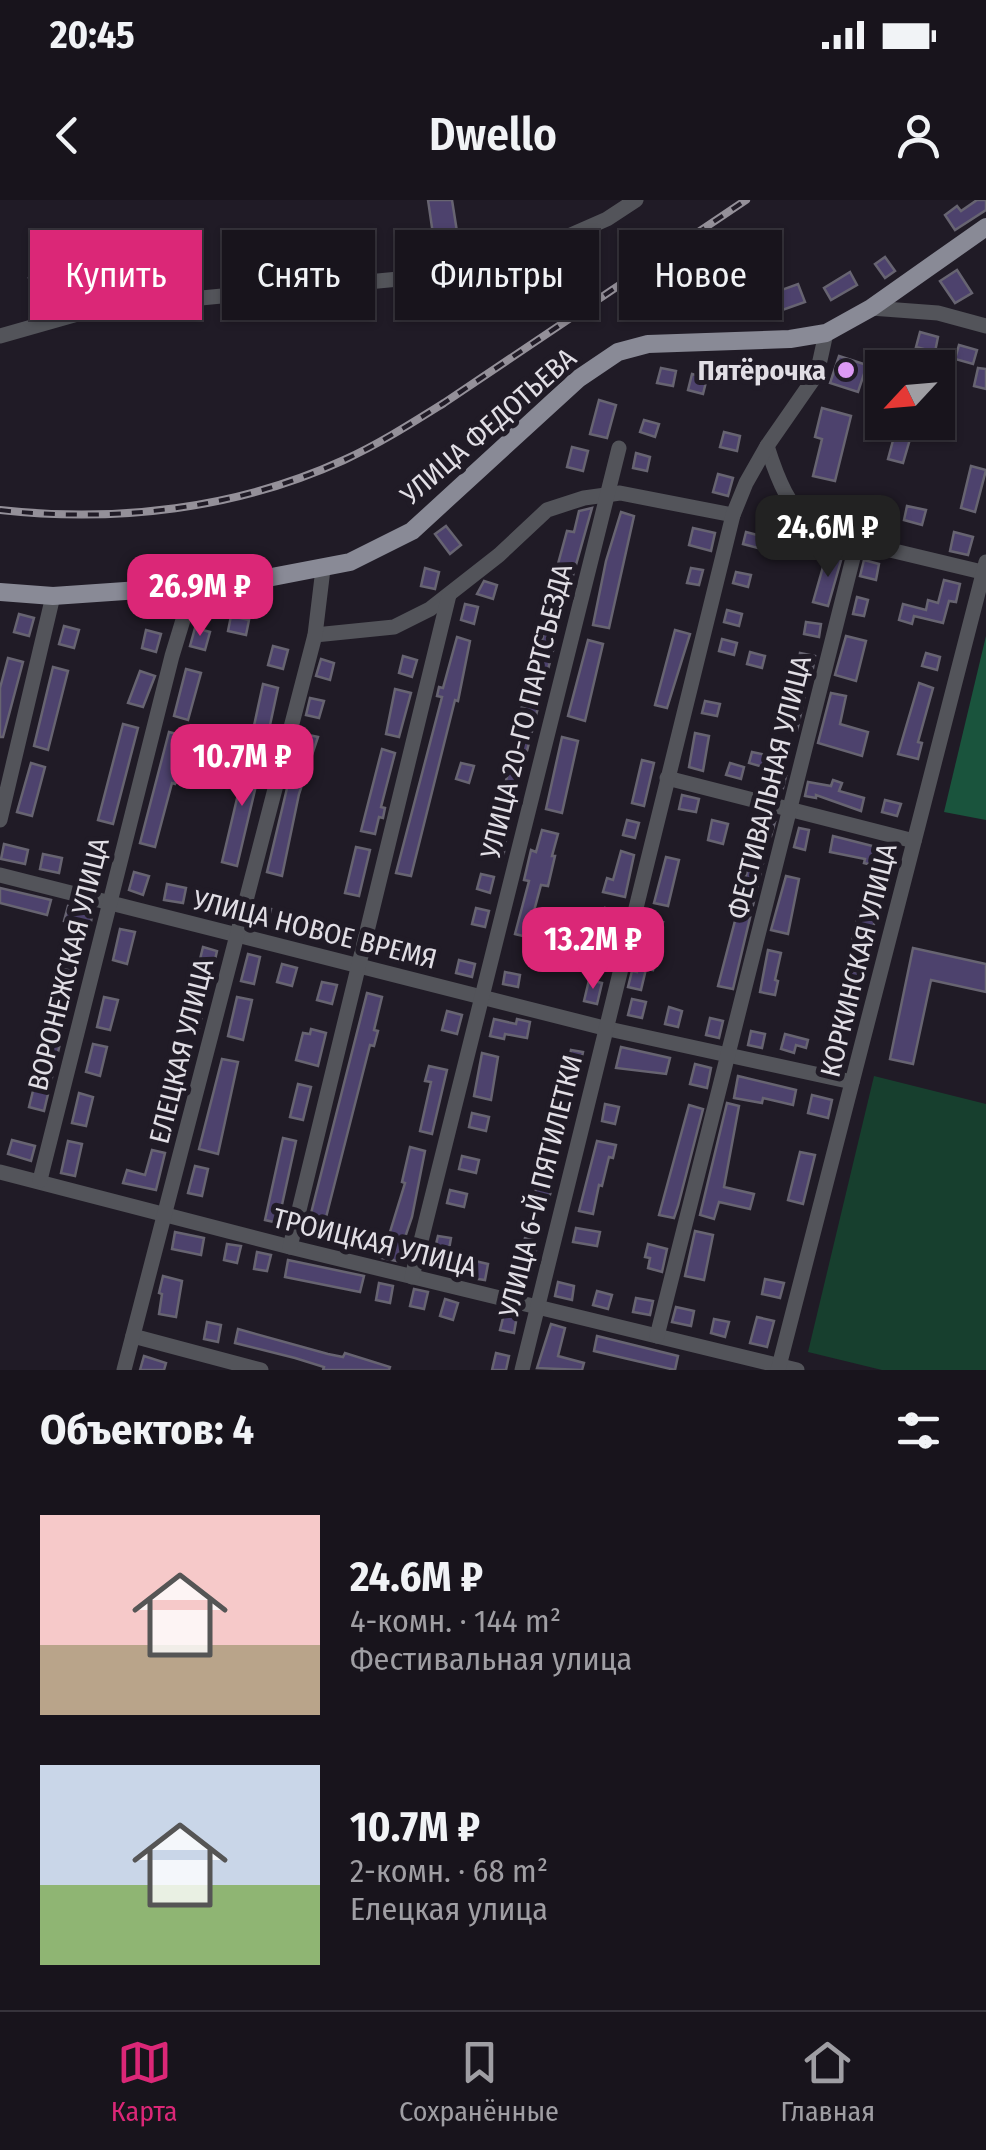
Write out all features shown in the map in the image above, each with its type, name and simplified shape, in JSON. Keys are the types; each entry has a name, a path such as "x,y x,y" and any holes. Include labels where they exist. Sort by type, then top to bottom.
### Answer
{"main road":[{"name":"УЛИЦА ФЕДОТЬЕВА","path":"0,592 53,596 240,583 350,562 412,531 578,378 618,352 648,344 790,339 826,333 871,308 986,227"}],"street":[{"path":"0,336 81,313 451,274 524,256 607,219 636,200"},
{"path":"871,308 938,313 986,326"},
{"name":"УЛИЦА 6-Й ПЯТИЛЕТКИ","path":"522,1370 733,515 766,446 817,374 826,333"},
{"path":"766,446 779,484 795,513 816,532 985,570"},
{"name":"УЛИЦА 20-ГО ПАРТСЪЕЗДА","path":"412,1277 619,448"},
{"path":"315,635 394,628 430,609 547,510 584,498 620,494 733,515"},
{"name":"ФЕСТИВАЛЬНАЯ УЛИЦА","path":"657,1336 858,542"},
{"name":"ЕЛЕЦКАЯ УЛИЦА","path":"124,1370 315,635 323,569"},
{"name":"КОРКИНСКАЯ УЛИЦА","path":"778,1368 985,570"},
{"name":"ВОРОНЕЖСКАЯ УЛИЦА","path":"40,1180 172,656 193,587"},
{"path":"290,1247 448,595"},
{"path":"0,820 53,596"},
{"path":"667,778 914,842"},
{"name":"УЛИЦА НОВОЕ ВРЕМЯ","path":"0,875 604,1028 852,1082"},
{"name":"ТРОИЦКАЯ УЛИЦА","path":"0,1172 797,1370"},
{"path":"133,1336 261,1370"}],"green space":[{"path":"986,636 986,820 944,812"},
{"path":"874,1076 986,1104 986,1370 882,1370 808,1352"}],"building":[{"path":"428,200 452,200 457,230 432,230"},
{"path":"977,200 986,200 986,210 955,230 945,215 957,206 961,211"},
{"path":"885,257 895,271 885,278 875,264"},
{"path":"957,270 972,293 955,303 940,281"},
{"path":"850,272 857,285 831,300 824,288"},
{"path":"798,284 805,302 782,310 782,290"},
{"path":"920,332 938,337 935,350 916,347"},
{"path":"959,345 977,350 973,364 955,359"},
{"path":"839,356 865,364 858,392 830,383"},
{"path":"661,368 676,371 673,386 657,383"},
{"path":"978,368 986,369 986,389 974,386"},
{"path":"692,374 707,378 703,394 688,390"},
{"path":"599,400 616,405 607,438 590,434"},
{"path":"822,408 851,416 835,481 813,476 822,439 815,437"},
{"path":"644,420 659,424 655,437 640,432"},
{"path":"724,432 740,436 737,451 720,447"},
{"path":"893,440 910,440 903,463 888,459"},
{"path":"572,447 588,451 583,471 567,467"},
{"path":"636,453 650,457 647,471 633,468"},
{"path":"971,466 986,470 975,512 961,508"},
{"path":"718,474 733,478 728,496 713,492"},
{"path":"907,506 926,510 922,525 904,520"},
{"path":"592,508 561,618 544,615 567,531 574,532 579,511"},
{"path":"621,512 634,516 609,628 593,625"},
{"path":"874,516 893,520 889,538 871,534"},
{"path":"446,526 461,545 450,554 435,534"},
{"path":"693,528 715,533 711,551 689,545"},
{"path":"746,532 761,536 758,548 743,544"},
{"path":"954,532 973,537 968,555 950,551"},
{"path":"827,553 842,557 828,606 813,602"},
{"path":"864,560 879,564 876,580 860,576"},
{"path":"425,568 439,572 435,589 421,586"},
{"path":"691,568 703,570 699,585 687,583"},
{"path":"736,572 751,575 748,587 733,583"},
{"path":"944,580 960,584 956,602 949,601 943,623 914,616 912,624 899,620 903,604 926,610 928,600 938,603"},
{"path":"484,581 497,585 493,599 477,594"},
{"path":"857,597 868,600 864,616 853,614"},
{"path":"465,604 478,607 474,624 461,620"},
{"path":"727,610 742,614 739,626 724,622"},
{"path":"19,614 34,618 29,636 14,632"},
{"path":"231,616 249,620 246,635 228,631"},
{"path":"806,622 821,624 819,637 804,634"},
{"path":"64,626 79,630 74,648 59,644"},
{"path":"195,628 210,632 205,650 190,646"},
{"path":"545,628 558,632 546,677 534,673"},
{"path":"146,630 161,634 156,652 142,648"},
{"path":"675,630 690,634 667,708 655,705"},
{"path":"846,636 866,641 856,681 835,675"},
{"path":"457,637 470,641 458,701 455,700 411,876 396,873 442,697 437,696 439,687 443,688"},
{"path":"722,639 737,643 734,655 719,651"},
{"path":"588,640 603,644 585,721 568,716"},
{"path":"273,646 288,650 283,669 268,665"},
{"path":"750,652 765,656 762,668 747,664"},
{"path":"800,653 815,656 813,668 798,666"},
{"path":"926,653 940,657 937,670 922,666"},
{"path":"403,656 417,660 412,677 399,673"},
{"path":"8,658 23,662 0,737 0,688"},
{"path":"321,659 334,663 330,680 316,676"},
{"path":"53,667 68,671 48,750 34,746"},
{"path":"186,669 201,673 188,720 174,716"},
{"path":"140,671 155,676 143,707 128,703"},
{"path":"792,683 807,686 797,731 782,728"},
{"path":"919,683 933,688 918,742 922,743 918,759 898,754"},
{"path":"263,684 278,688 267,739 252,735"},
{"path":"395,689 411,693 399,737 386,734"},
{"path":"529,689 542,692 516,794 503,791"},
{"path":"831,693 846,696 840,724 868,732 862,756 818,743"},
{"path":"310,698 324,701 319,718 306,715"},
{"path":"705,701 720,704 717,716 702,713"},
{"path":"123,724 138,728 113,824 98,820"},
{"path":"169,732 184,736 176,768 180,770 175,784 172,783 155,847 140,843"},
{"path":"695,733 709,736 703,771 689,767"},
{"path":"304,734 318,737 299,794 282,876 267,872 294,759 297,760"},
{"path":"562,737 578,741 562,813 546,809"},
{"path":"382,749 395,753 381,807 385,808 383,818 379,817 375,834 361,831"},
{"path":"248,752 263,756 237,866 222,862"},
{"path":"752,752 766,755 763,767 749,763"},
{"path":"642,760 654,763 644,806 632,803"},
{"path":"31,763 45,767 32,816 17,812"},
{"path":"461,763 474,766 469,783 456,779"},
{"path":"730,763 744,767 741,779 726,775"},
{"path":"771,772 786,776 783,788 768,784"},
{"path":"833,780 842,783 839,791 864,798 861,811 816,795 805,796 808,782 831,786"},
{"path":"682,795 699,799 696,812 679,809"},
{"path":"885,800 901,804 897,816 882,812"},
{"path":"497,812 510,816 503,858 486,854"},
{"path":"758,818 775,822 771,836 754,831"},
{"path":"627,820 639,823 635,838 623,835"},
{"path":"712,820 728,824 723,844 708,840"},
{"path":"799,828 809,830 805,850 794,847"},
{"path":"542,830 558,834 555,856 548,886 541,885 527,937 515,934 529,881 524,880 531,850 536,852"},
{"path":"833,836 892,851 888,869 864,863 865,859 830,852"},
{"path":"4,844 28,850 25,864 1,859"},
{"path":"356,847 370,850 359,896 345,893"},
{"path":"621,851 634,855 625,897 603,892 607,878 613,880"},
{"path":"43,854 62,858 59,873 40,869"},
{"path":"750,856 764,859 733,989 718,986 743,890 738,888 742,875 746,876"},
{"path":"666,857 679,860 668,906 654,903"},
{"path":"84,866 103,870 100,885 81,881"},
{"path":"134,872 149,876 143,895 129,890"},
{"path":"481,874 494,877 490,893 477,889"},
{"path":"786,876 799,879 788,934 771,930"},
{"path":"167,884 186,888 183,903 164,900"},
{"path":"0,888 51,900 47,915 0,903"},
{"path":"215,894 230,898 225,916 210,912"},
{"path":"68,906 93,912 90,926 64,921"},
{"path":"258,906 271,909 267,925 254,922"},
{"path":"860,906 878,911 866,950 851,946"},
{"path":"476,908 489,911 485,927 472,924"},
{"path":"605,908 619,911 615,927 601,923"},
{"path":"292,914 307,918 302,936 287,932"},
{"path":"650,919 663,922 653,970 646,969 641,990 628,987 632,971 637,972"},
{"path":"336,925 351,929 346,947 331,944"},
{"path":"120,929 135,932 127,964 113,960"},
{"path":"600,941 612,944 608,958 596,955"},
{"path":"203,947 217,951 199,1028 184,1024"},
{"path":"416,948 432,952 429,965 413,961"},
{"path":"913,948 986,964 986,992 931,980 913,1064 890,1059"},
{"path":"768,950 781,953 775,995 760,992"},
{"path":"248,954 260,957 254,984 241,981"},
{"path":"459,960 475,964 472,977 456,973"},
{"path":"282,964 297,968 292,986 277,982"},
{"path":"63,969 77,972 44,1111 29,1107"},
{"path":"845,969 859,972 850,1015 836,1012"},
{"path":"505,972 520,975 518,987 503,984"},
{"path":"589,980 602,983 597,1004 584,1001"},
{"path":"322,982 337,985 332,1004 317,1000"},
{"path":"367,993 382,997 374,1030 378,1031 374,1046 370,1045 321,1237 306,1233"},
{"path":"104,997 118,1000 110,1030 97,1027"},
{"path":"237,997 252,1000 243,1040 228,1036"},
{"path":"632,999 646,1002 642,1018 628,1015"},
{"path":"669,1007 682,1011 678,1027 665,1024"},
{"path":"447,1011 462,1015 457,1034 442,1030"},
{"path":"710,1018 723,1021 719,1038 706,1035"},
{"path":"494,1019 516,1024 517,1019 530,1022 527,1038 490,1036"},
{"path":"311,1029 326,1033 318,1066 296,1060 303,1033 310,1034"},
{"path":"751,1031 765,1034 762,1048 748,1045"},
{"path":"785,1034 808,1040 806,1048 796,1045 794,1053 781,1049"},
{"path":"93,1044 107,1047 100,1076 86,1072"},
{"path":"178,1046 191,1049 185,1076 172,1073"},
{"path":"621,1047 670,1058 666,1074 616,1068"},
{"path":"571,1050 583,1052 576,1084 564,1081"},
{"path":"482,1053 498,1057 491,1100 474,1096"},
{"path":"222,1059 238,1062 218,1154 199,1149"},
{"path":"695,1064 711,1068 707,1088 690,1084"},
{"path":"429,1066 447,1070 432,1134 420,1131 431,1082 425,1081"},
{"path":"738,1076 796,1090 793,1105 763,1098 762,1103 734,1098"},
{"path":"298,1084 311,1087 303,1120 290,1117"},
{"path":"79,1093 93,1097 86,1126 72,1123"},
{"path":"165,1095 179,1099 170,1137 156,1133"},
{"path":"812,1095 832,1100 828,1118 808,1113"},
{"path":"727,1103 739,1106 724,1187 754,1194 750,1209 719,1202 714,1219 700,1215"},
{"path":"605,1104 619,1107 615,1124 602,1121"},
{"path":"689,1105 703,1109 678,1206 674,1218 659,1215"},
{"path":"557,1109 570,1112 561,1149 547,1146"},
{"path":"472,1113 489,1117 486,1131 469,1127"},
{"path":"283,1138 296,1141 278,1223 265,1220"},
{"path":"12,1140 35,1146 31,1161 8,1154"},
{"path":"68,1141 82,1144 75,1176 61,1173"},
{"path":"597,1141 616,1145 602,1186 599,1185 593,1214 579,1211"},
{"path":"410,1147 425,1151 412,1217 397,1261 382,1258 405,1183 402,1182"},
{"path":"152,1150 165,1153 156,1190 123,1183 127,1170 145,1175"},
{"path":"800,1152 815,1155 803,1204 788,1200"},
{"path":"462,1156 479,1160 476,1173 459,1169"},
{"path":"195,1166 208,1169 202,1196 188,1193"},
{"path":"541,1168 556,1172 546,1210 532,1206"},
{"path":"450,1190 467,1194 464,1207 447,1203"},
{"path":"576,1228 600,1232 597,1246 573,1242"},
{"path":"695,1231 713,1235 704,1280 685,1276"},
{"path":"175,1232 204,1238 201,1255 172,1249"},
{"path":"438,1236 451,1238 448,1255 434,1252"},
{"path":"525,1238 538,1241 530,1278 516,1275"},
{"path":"227,1244 241,1246 237,1263 224,1260"},
{"path":"648,1244 667,1249 662,1272 648,1268"},
{"path":"257,1252 271,1255 267,1271 254,1269"},
{"path":"288,1260 364,1276 360,1292 285,1277"},
{"path":"475,1261 488,1264 485,1280 471,1278"},
{"path":"163,1276 182,1281 176,1317 159,1314"},
{"path":"765,1279 784,1283 780,1298 762,1294"},
{"path":"558,1282 574,1286 572,1300 555,1296"},
{"path":"379,1283 393,1286 390,1303 376,1300"},
{"path":"414,1289 428,1292 424,1309 410,1306"},
{"path":"597,1291 612,1295 608,1309 593,1305"},
{"path":"636,1298 653,1301 650,1315 633,1312"},
{"path":"445,1299 458,1303 453,1320 440,1316"},
{"path":"676,1307 694,1311 691,1326 672,1322"},
{"path":"504,1314 517,1316 514,1333 500,1330"},
{"path":"757,1317 774,1321 767,1347 750,1343"},
{"path":"714,1319 729,1322 725,1337 711,1333"},
{"path":"207,1322 221,1325 218,1342 204,1339"},
{"path":"551,1324 565,1328 558,1356 584,1363 582,1370 537,1368"},
{"path":"238,1329 390,1367 323,1370 324,1367 295,1358 235,1343"},
{"path":"597,1336 678,1356 675,1370 594,1351"},
{"path":"496,1353 509,1356 506,1370 492,1370"},
{"path":"144,1356 166,1363 164,1370 140,1370"}],"railway":[{"path":"0,510 88,515 175,508 261,490 344,460 444,403 746,200"}],"place":[{"name":"Пятёрочка","path":"846,370"}]}
